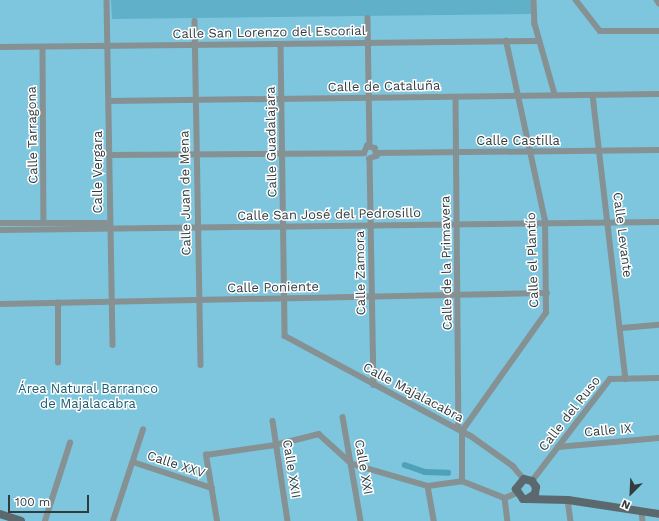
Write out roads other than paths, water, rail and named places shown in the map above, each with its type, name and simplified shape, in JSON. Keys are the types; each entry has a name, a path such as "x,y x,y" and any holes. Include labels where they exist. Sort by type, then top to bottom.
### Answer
{"street":[{"name":"Calle Vergara","path":"108,0 110,101 109,226 113,345"},
{"path":"534,0 539,41 555,94"},
{"path":"576,0 600,31 659,31"},
{"path":"364,153 370,145 368,18"},
{"name":"Calle Juan de Mena","path":"195,22 197,228 201,365"},
{"name":"Calle el Plantío","path":"460,430 546,313 547,294 545,223 533,152 506,41"},
{"name":"Calle San Lorenzo del Escorial","path":"0,47 195,47 368,42 539,41"},
{"name":"Calle Guadalajara","path":"281,44 283,99 285,336"},
{"name":"Calle Tarragona","path":"43,47 44,223"},
{"name":"Calle de Cataluña","path":"110,101 456,97 555,94 659,94"},
{"name":"Calle Levante","path":"593,95 622,328 626,379"},
{"name":"Calle de la Primavera","path":"456,97 462,482"},
{"path":"110,155 364,153 370,159 377,153 370,145"},
{"name":"Calle Castilla","path":"377,153 659,150"},
{"name":"Calle Zamora","path":"370,159 374,385"},
{"name":"Calle San José del Pedrosillo","path":"0,223 197,228 659,222"},
{"name":"Calle San José del Pedrosillo","path":"0,230 109,226"},
{"name":"Calle Poniente","path":"0,304 547,294"},
{"path":"58,303 58,363"},
{"path":"622,328 659,325"},
{"name":"Calle Majalacabra","path":"285,336 460,430 513,466 528,480"},
{"name":"Calle del Ruso","path":"528,480 558,447 610,379 659,378"},
{"name":"Calle XXI","path":"343,417 361,521"},
{"name":"Calle XXII","path":"272,421 288,521"},
{"path":"113,521 143,430"},
{"path":"217,521 206,455 275,445 319,434 352,464 428,486 462,482 505,498 517,493"},
{"name":"Calle IX","path":"558,447 659,438"},
{"path":"45,521 70,443"},
{"name":"Calle XXV","path":"133,462 212,488"},
{"path":"517,493 517,485 528,480 536,491 558,500"},
{"path":"428,486 434,521"},
{"path":"527,499 536,491"},
{"path":"517,493 527,499 568,500 659,514"},
{"path":"505,498 508,521"},
{"path":"568,500 571,521"},
{"path":"642,512 643,521"},
{"path":"0,514 21,521"}],"waterway":[{"path":"405,465 425,472 448,473"}],"park label":[{"name":"Área Natural Barranco de Majalacabra","path":"88,398"}]}
